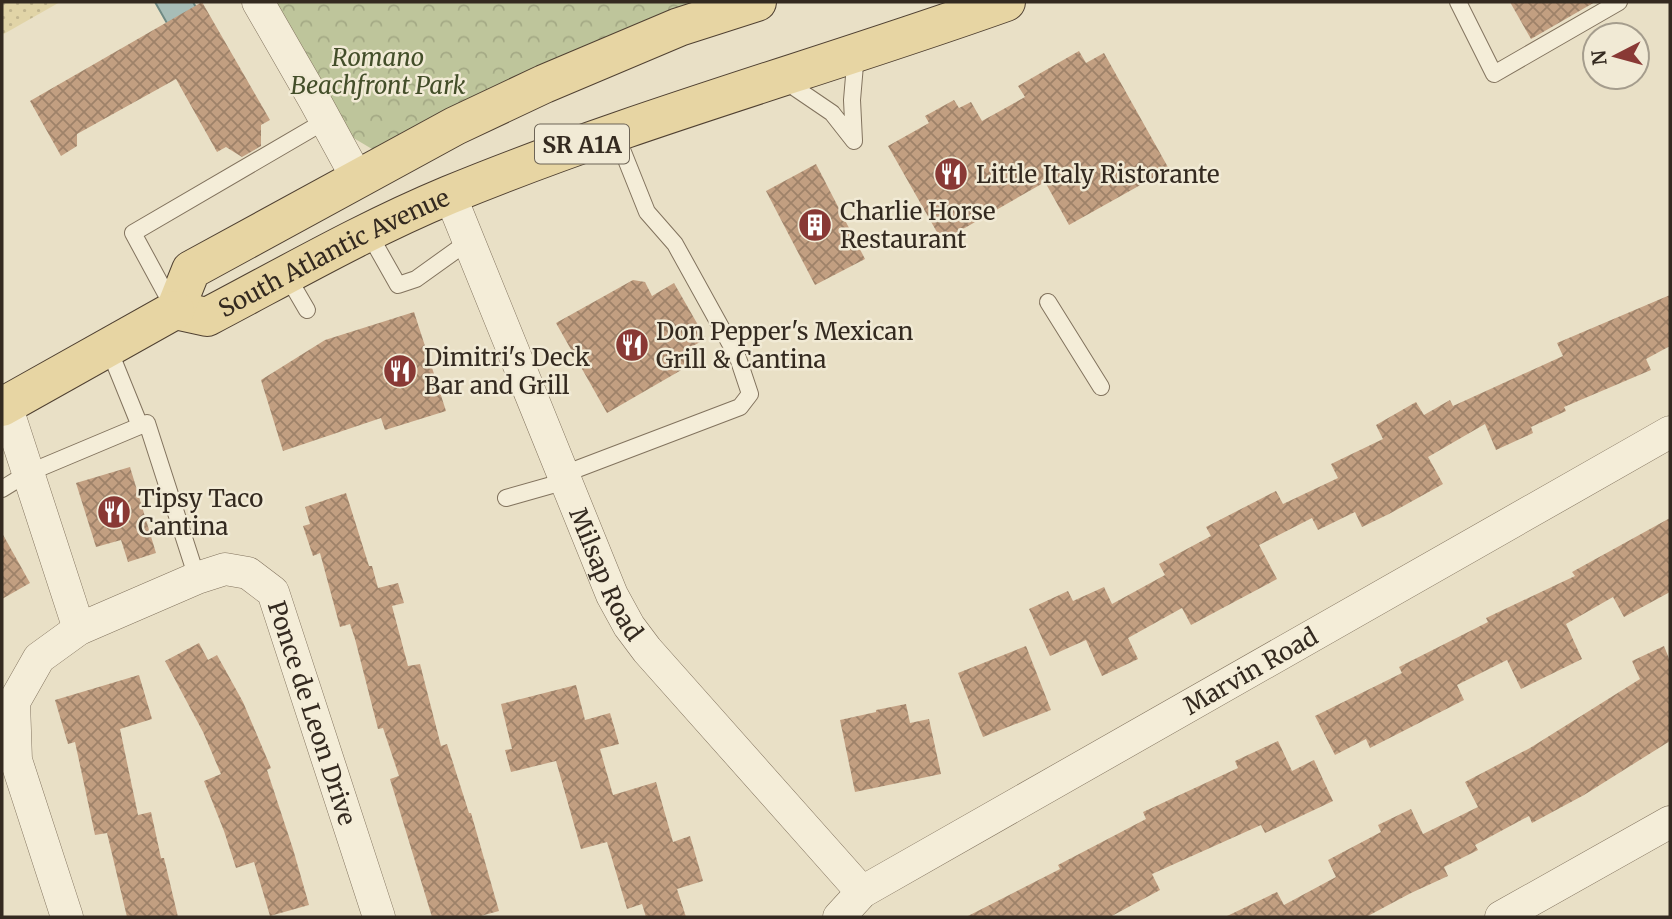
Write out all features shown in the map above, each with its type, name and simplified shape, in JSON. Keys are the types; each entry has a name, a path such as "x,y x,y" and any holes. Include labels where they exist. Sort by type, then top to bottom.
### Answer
{"main road":[{"name":"South Atlantic Avenue","path":"757,2 679,27 544,84 455,126 357,178 191,270 191,314 286,274 368,232 450,195 615,132 1006,2"},
{"name":"SR A1A","path":"4,406 108,347 191,314"}],"street":[{"path":"258,2 357,178"},
{"name":"Milsap Road","path":"450,195 612,595 629,625 647,650 862,892"},
{"path":"4,406 15,481 79,629"},
{"name":"Marvin Road","path":"839,917 862,892 1670,432"},
{"name":"Ponce de Leon Drive","path":"67,917 16,760 14,702 39,658 79,629 197,578 225,569 248,573 273,592 379,917"},
{"path":"1501,917 1670,822"}],"lane":[{"path":"1458,2 1494,74 1619,2"},
{"path":"780,78 832,113 854,141 852,100 856,52"},
{"path":"191,314 133,233 326,121"},
{"path":"506,498 740,407 750,394 738,358 675,244 647,212 615,132"},
{"path":"368,232 398,285 416,279 469,240"},
{"path":"286,274 307,310"},
{"path":"1048,302 1101,387"},
{"path":"108,347 140,426"},
{"path":"15,481 147,423 197,578"}],"green space":[{"name":"Romano Beachfront Park","path":"259,2 757,2 372,149 325,121"}],"sand":[{"path":"2,2 60,2 2,35"}],"water":[{"path":"155,2 193,2 201,16 172,32"}],"building":[{"path":"202,2 270,120 261,125 261,146 242,157 226,147 217,152 176,79 77,134 77,146 61,156 30,101"},
{"path":"1510,2 1595,2 1531,39"},
{"path":"1079,51 1086,63 1104,53 1169,169 1069,225 1045,182 942,241 888,146 929,123 925,116 954,100 959,108 971,102 982,121 1025,97 1018,86"},
{"name":"Charlie Horse Restaurant","path":"816,164 865,259 815,285 766,191"},
{"name":"Don Pepper's Mexican Grill & Cantina","path":"633,280 645,282 652,296 674,283 706,339 683,351 690,365 607,413 556,323"},
{"path":"1670,295 1670,346 1646,359 1651,370 1564,407 1566,411 1531,427 1533,433 1496,450 1485,424 1428,457 1443,484 1362,527 1355,512 1318,530 1312,518 1259,545 1277,579 1191,625 1182,608 1128,638 1138,659 1102,676 1086,640 1050,656 1029,609 1068,591 1073,601 1104,587 1112,604 1165,575 1159,564 1211,536 1206,527 1276,491 1283,504 1338,478 1331,464 1383,439 1376,425 1416,402 1424,415 1450,400 1453,406 1563,356 1557,343"},
{"path":"414,312 446,411 385,430 381,418 283,451 261,380 325,340"},
{"name":"Tipsy Taco Cantina","path":"130,467 156,553 128,562 121,540 96,547 76,483"},
{"path":"346,493 378,588 398,583 404,603 392,606 408,666 420,664 441,746 447,744 471,813 499,911 477,917 432,917 390,779 399,776 383,728 378,729 355,639 350,624 340,627 320,553 313,556 303,526 310,524 305,507"},
{"path":"1670,518 1670,592 1624,617 1613,597 1566,624 1582,659 1521,689 1507,660 1457,685 1464,700 1370,748 1366,739 1335,755 1315,716 1402,673 1399,667 1488,622 1486,618 1575,576 1572,572"},
{"path":"2,533 30,583 2,599"},
{"path":"199,643 208,660 217,655 243,702 271,768 267,770 309,905 270,916 254,862 236,868 204,781 221,774 203,732 165,661"},
{"path":"1026,646 1051,710 983,737 958,673"},
{"path":"1664,646 1670,661 1670,741 1584,795 1532,823 1529,816 1475,845 1478,850 1444,867 1448,876 1366,917 1225,917 1277,892 1284,905 1336,877 1328,860 1381,832 1378,825 1411,809 1423,834 1478,807 1465,782 1530,748 1640,679 1632,661"},
{"path":"139,675 152,719 120,729 138,815 151,812 178,917 127,917 107,833 95,835 75,742 68,744 55,700"},
{"path":"576,685 585,720 610,713 619,744 600,749 613,795 656,782 673,842 690,836 703,881 677,889 686,917 646,917 642,904 627,909 607,842 581,849 556,761 511,772 505,750 512,749 501,704"},
{"path":"906,704 910,723 929,719 941,774 855,792 840,720"},
{"path":"1278,741 1292,771 1314,760 1333,801 1265,833 1261,825 1152,874 1160,890 1110,917 966,917 1060,869 1058,865 1146,819 1143,812 1238,768 1235,761"}],"place":[{"name":"Little Italy Ristorante","path":"951,174"},
{"name":"Charlie Horse Restaurant","path":"815,225"},
{"name":"Don Pepper's Mexican Grill & Cantina","path":"632,345"},
{"name":"Dimitri's Deck Bar and Grill","path":"400,371"},
{"name":"Tipsy Taco Cantina","path":"114,512"}]}
